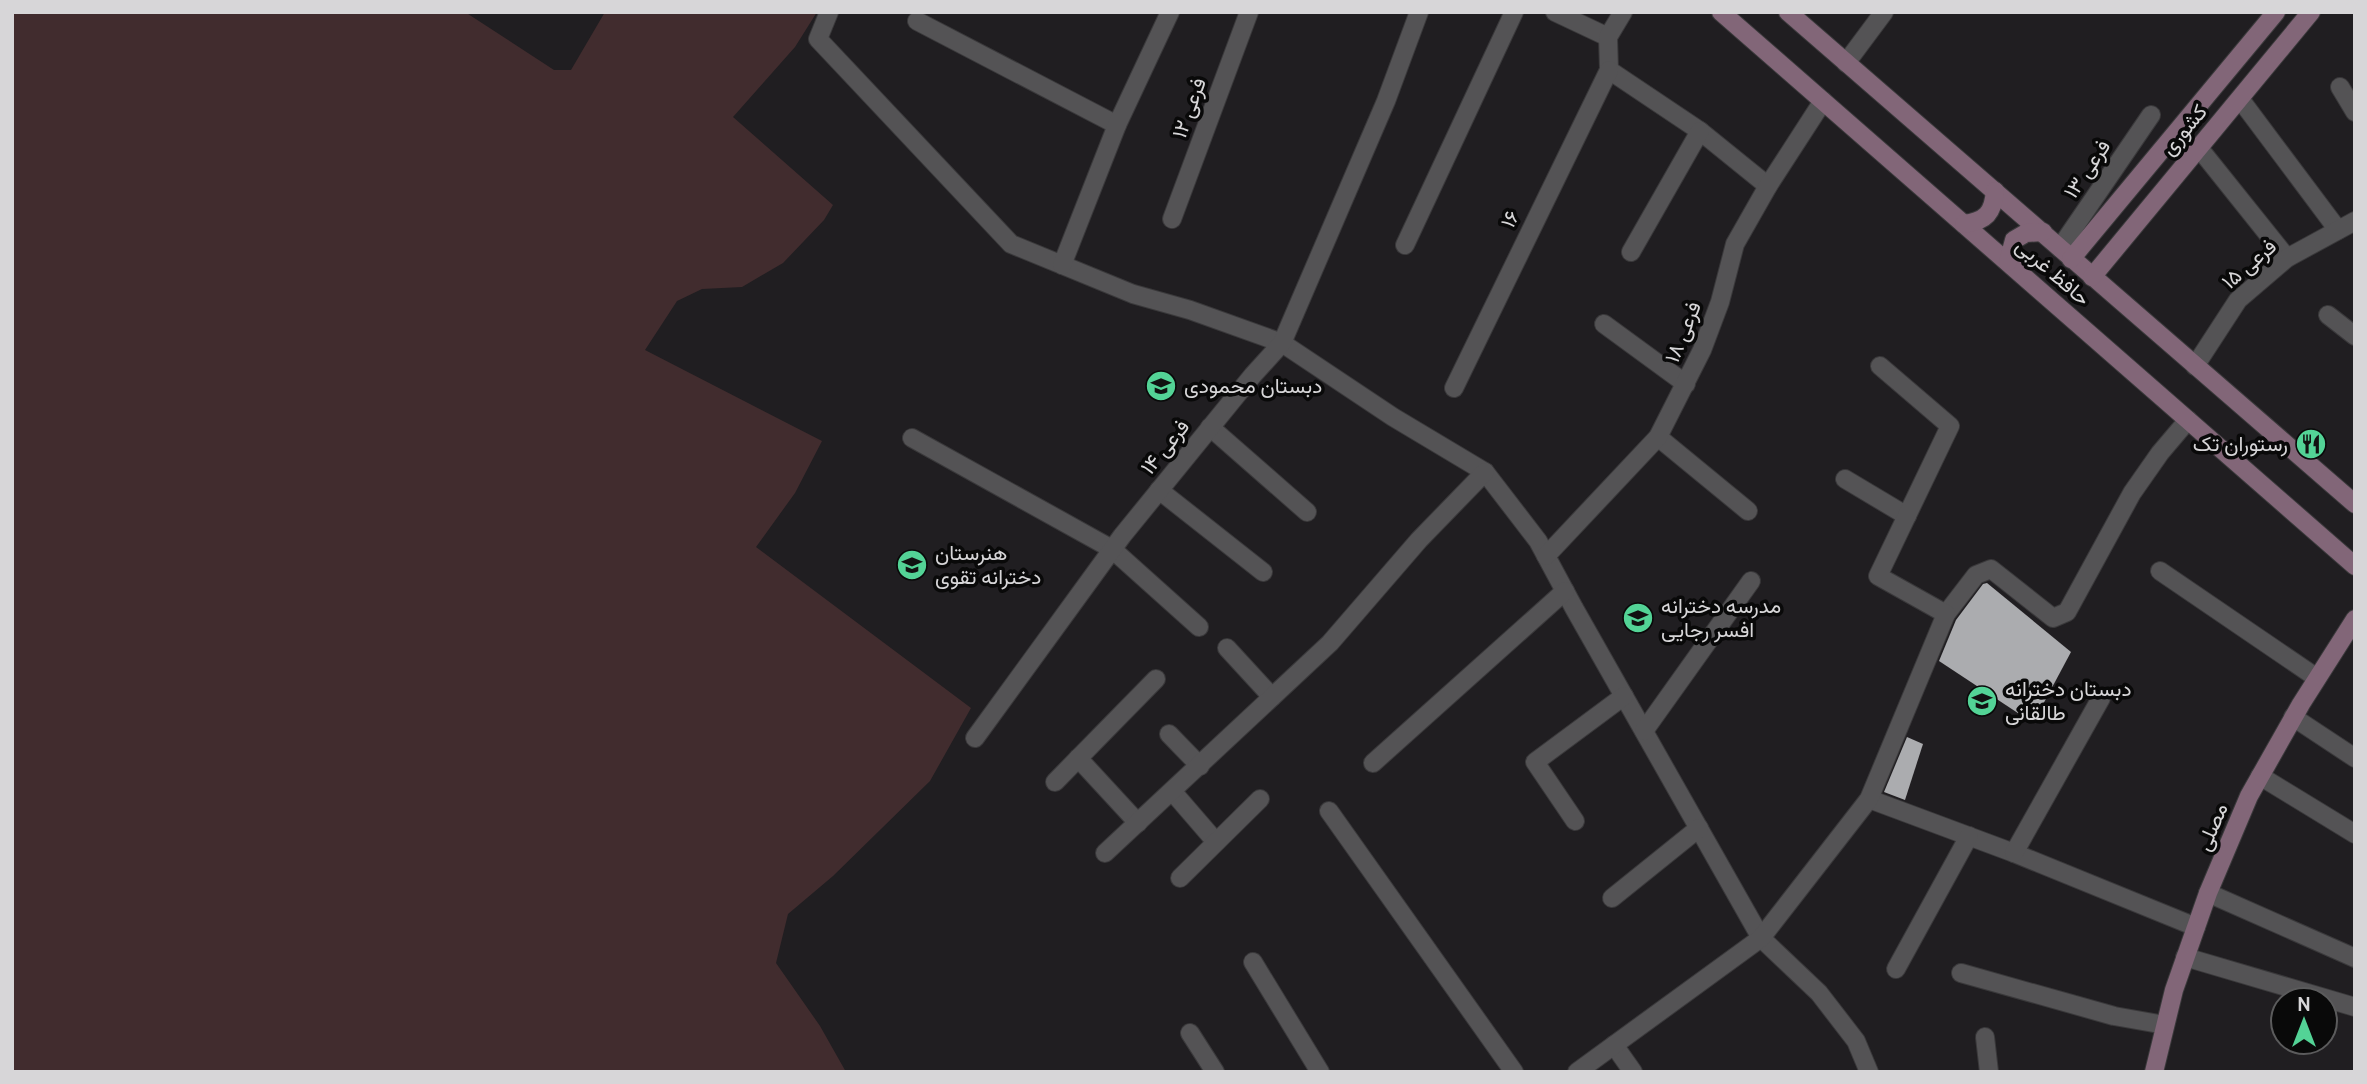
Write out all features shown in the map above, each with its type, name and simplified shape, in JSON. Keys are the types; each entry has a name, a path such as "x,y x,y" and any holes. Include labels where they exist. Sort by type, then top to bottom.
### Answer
{"main road":[{"name":"حافظ غربی","path":"1721,12 2355,566"},
{"name":"حافظ غربی","path":"1788,12 2355,504"},
{"name":"کشوری","path":"2066,253 2276,12"},
{"name":"کشوری","path":"2092,277 2311,12"},
{"path":"1964,224 1984,219 1991,212 1995,191"},
{"path":"2008,262 2014,240 2026,233 2043,232"},
{"name":"مصلی","path":"2154,1072 2185,957 2208,893 2249,796 2293,717 2355,619"}],"street":[{"path":"829,12 818,38 1011,244 1133,294 1190,310 1282,343 1393,417 1485,472 1538,541 1761,938 1819,993 1856,1041 1869,1072"},
{"path":"1062,265 1117,125 1170,12"},
{"name":"فرعی ۱۲","path":"1172,219 1249,12"},
{"name":"فرعی ۱۴","path":"975,738 1112,549 1282,343 1386,101 1419,12"},
{"path":"1405,245 1514,12"},
{"path":"1555,12 1768,186"},
{"name":"۱۶","path":"1454,388 1608,54 1623,12"},
{"path":"1846,63 1884,12"},
{"path":"917,21 1117,125"},
{"path":"2340,87 2355,112"},
{"path":"2240,99 2338,230"},
{"name":"فرعی ۱۸","path":"1546,556 1658,437 1702,350 1720,302 1735,244 1768,186 1823,101"},
{"name":"فرعی ۱۳","path":"2066,253 2151,115"},
{"path":"1631,251 1700,131"},
{"path":"2199,148 2287,258"},
{"name":"فرعی ۱۵","path":"2195,366 2238,300 2287,258 2355,221"},
{"path":"2328,315 2355,336"},
{"path":"1604,324 1686,384"},
{"path":"1880,366 1950,426 1878,576 1946,614"},
{"path":"1577,1072 1761,938 1869,799 1946,614 1976,575 1991,569 2053,618 2067,611 2133,493 2160,453 2188,420"},
{"path":"1210,427 1307,512"},
{"path":"1658,437 1748,511"},
{"path":"912,438 1112,549 1199,627"},
{"path":"1105,853 1329,643 1419,540 1485,472"},
{"path":"1845,479 1907,516"},
{"path":"1159,490 1263,572"},
{"path":"2160,571 2318,678"},
{"path":"1644,731 1751,581"},
{"path":"1373,763 1565,591"},
{"path":"1227,648 1272,697"},
{"path":"1055,782 1156,679"},
{"path":"1574,821 1535,762 1624,696"},
{"path":"2014,853 2101,698"},
{"path":"2293,717 2355,758"},
{"path":"1169,734 1200,766"},
{"path":"1078,758 1138,823"},
{"path":"2260,776 2355,834"},
{"path":"1172,791 1216,842"},
{"path":"1180,878 1260,799"},
{"path":"1869,799 2014,853 2196,926"},
{"path":"1329,811 1514,1072"},
{"path":"1612,898 1699,828"},
{"path":"1896,969 1969,836"},
{"path":"2208,893 2355,958"},
{"path":"2185,957 2355,1007"},
{"path":"1253,962 1320,1072"},
{"path":"1961,973 2114,1016 2165,1025"},
{"path":"1191,1033 1215,1072"},
{"path":"1985,1037 1989,1072"},
{"path":"1614,1045 1633,1072"}],"shaded area":[{"path":"12,12 465,12 554,70 571,70 605,12 817,12 795,47 733,117 833,205 824,220 783,263 742,287 702,289 677,301 645,350 822,441 795,493 756,547 971,708 930,781 833,876 788,914 776,963 820,1026 846,1072 12,1072"}],"building":[{"path":"1987,583 2071,652 2033,723 1939,661 1956,620 1983,584"},
{"path":"1907,737 1923,744 1905,800 1884,792"}],"place":[{"name":"دبستان محمودی","path":"1161,386"},
{"name":"رستوران تک","path":"2311,444"},
{"name":"هنرستان دخترانه تقوی","path":"912,565"},
{"name":"مدرسه دخترانه افسر رجایی","path":"1638,618"},
{"name":"دبستان دخترانه طالقانی","path":"1982,701"}]}
